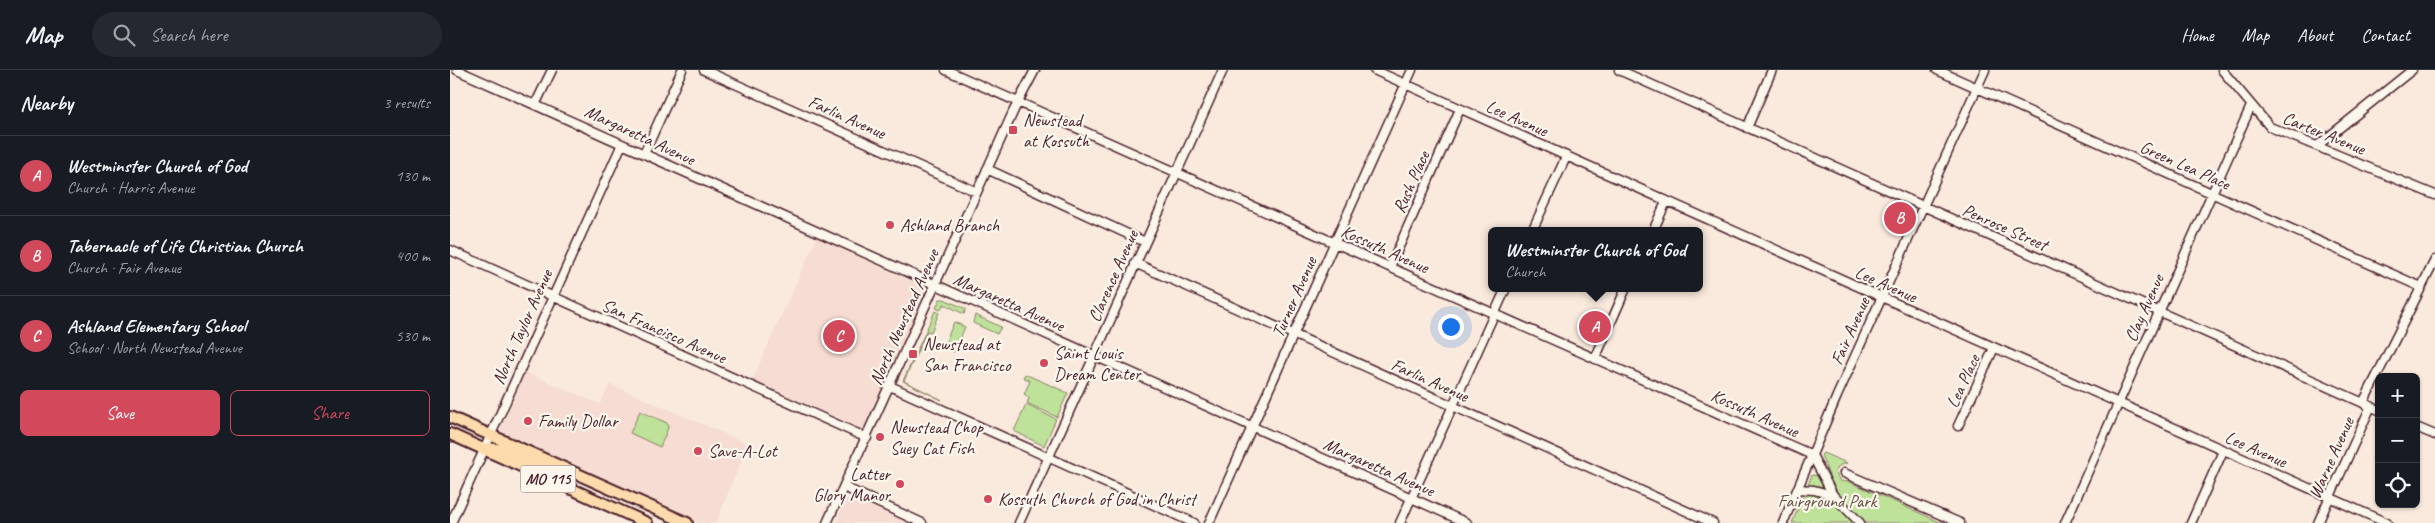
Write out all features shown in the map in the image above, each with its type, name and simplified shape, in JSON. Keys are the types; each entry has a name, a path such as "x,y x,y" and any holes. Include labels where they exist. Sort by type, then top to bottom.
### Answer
{"main road":[{"path":"450,416 687,523"},
{"name":"MO 115","path":"450,434 647,523"},
{"path":"485,449 502,450 560,472 577,474"}],"street":[{"name":"Margaretta Avenue","path":"457,70 1093,357 1467,523"},
{"path":"535,105 552,70"},
{"path":"644,154 682,70"},
{"name":"Farlin Avenue","path":"704,70 977,192"},
{"name":"Kossuth Avenue","path":"946,70 1812,455"},
{"name":"North Newstead Avenue","path":"827,523 987,169 1035,70"},
{"name":"Clarence Avenue","path":"1019,523 1223,70"},
{"name":"Lee Avenue","path":"1374,70 2387,523"},
{"name":"Turner Avenue","path":"1209,523 1412,70"},
{"name":"Penrose Street","path":"1620,70 2158,313 2375,408"},
{"path":"1747,128 1772,70"},
{"name":"Green Lea Place","path":"1938,70 2421,287"},
{"name":"Fair Avenue","path":"1783,523 1985,70"},
{"path":"2317,146 2412,70"},
{"name":"Carter Avenue","path":"2226,71 2251,106 2270,128 2435,195"},
{"name":"Clay Avenue","path":"2064,523 2251,106"},
{"name":"Rush Place","path":"1390,267 1460,108"},
{"name":"North Taylor Avenue","path":"451,523 622,144"},
{"path":"1534,227 1566,157"},
{"path":"987,169 1145,242"},
{"path":"1654,227 1666,202"},
{"name":"San Francisco Avenue","path":"450,250 867,438"},
{"name":"Warne Avenue","path":"2363,403 2435,260"},
{"name":"Farlin Avenue","path":"1136,263 1713,523"},
{"path":"1400,523 1504,292"},
{"path":"1595,359 1624,292"},
{"name":"Lea Place","path":"1958,426 1994,348"},
{"path":"890,386 1194,523"},
{"name":"Warne Avenue","path":"2318,523 2371,406"},
{"path":"2420,429 2435,435"},
{"path":"2191,523 2223,451"},
{"path":"1812,455 1833,496 1860,523"},
{"path":"1844,473 1960,523"},
{"path":"844,487 922,523"},
{"path":"1798,489 1814,490 1833,496"}],"shaded area":[{"path":"817,237 925,288 926,291 867,425 863,428 859,428 752,380"},
{"path":"522,371 600,404 610,384 748,444 716,523 699,523 504,435 501,428 515,396"},
{"path":"851,498 908,523 836,523 846,500"}],"green space":[{"path":"940,299 966,309 964,314 944,304 940,310 936,308"},
{"path":"935,311 939,313 931,332 927,331 904,381 942,400 903,381"},
{"path":"975,315 1001,327 997,334 973,323"},
{"path":"954,322 965,327 954,352 943,348"},
{"path":"1025,374 1068,393 1057,417 1027,403 1029,398 1024,394 1030,381 1023,377"},
{"path":"1026,405 1056,419 1044,446 1014,431"},
{"path":"640,411 667,423 668,428 660,447 630,433"},
{"name":"Fairground Park","path":"1823,453 1847,463 1840,465 1835,472 1840,481 1850,482 1942,523 1792,523 1812,475 1830,478 1821,455"}],"place":[{"name":"Newstead at Kossuth","path":"1013,130"},
{"name":"Tabernacle of Life Christian Church","path":"1900,218"},
{"name":"Ashland Branch","path":"890,225"},
{"name":"Westminster Church of God","path":"1595,327"},
{"name":"Ashland Elementary School","path":"839,336"},
{"name":"Newstead at San Francisco","path":"913,354"},
{"name":"Saint Louis Dream Center","path":"1044,363"},
{"name":"Family Dollar","path":"528,421"},
{"name":"Newstead Chop Suey Cat Fish","path":"880,437"},
{"name":"Save-A-Lot","path":"698,451"},
{"name":"Latter Glory Manor","path":"900,484"},
{"name":"Kossuth Church of God in Christ","path":"988,499"}]}
